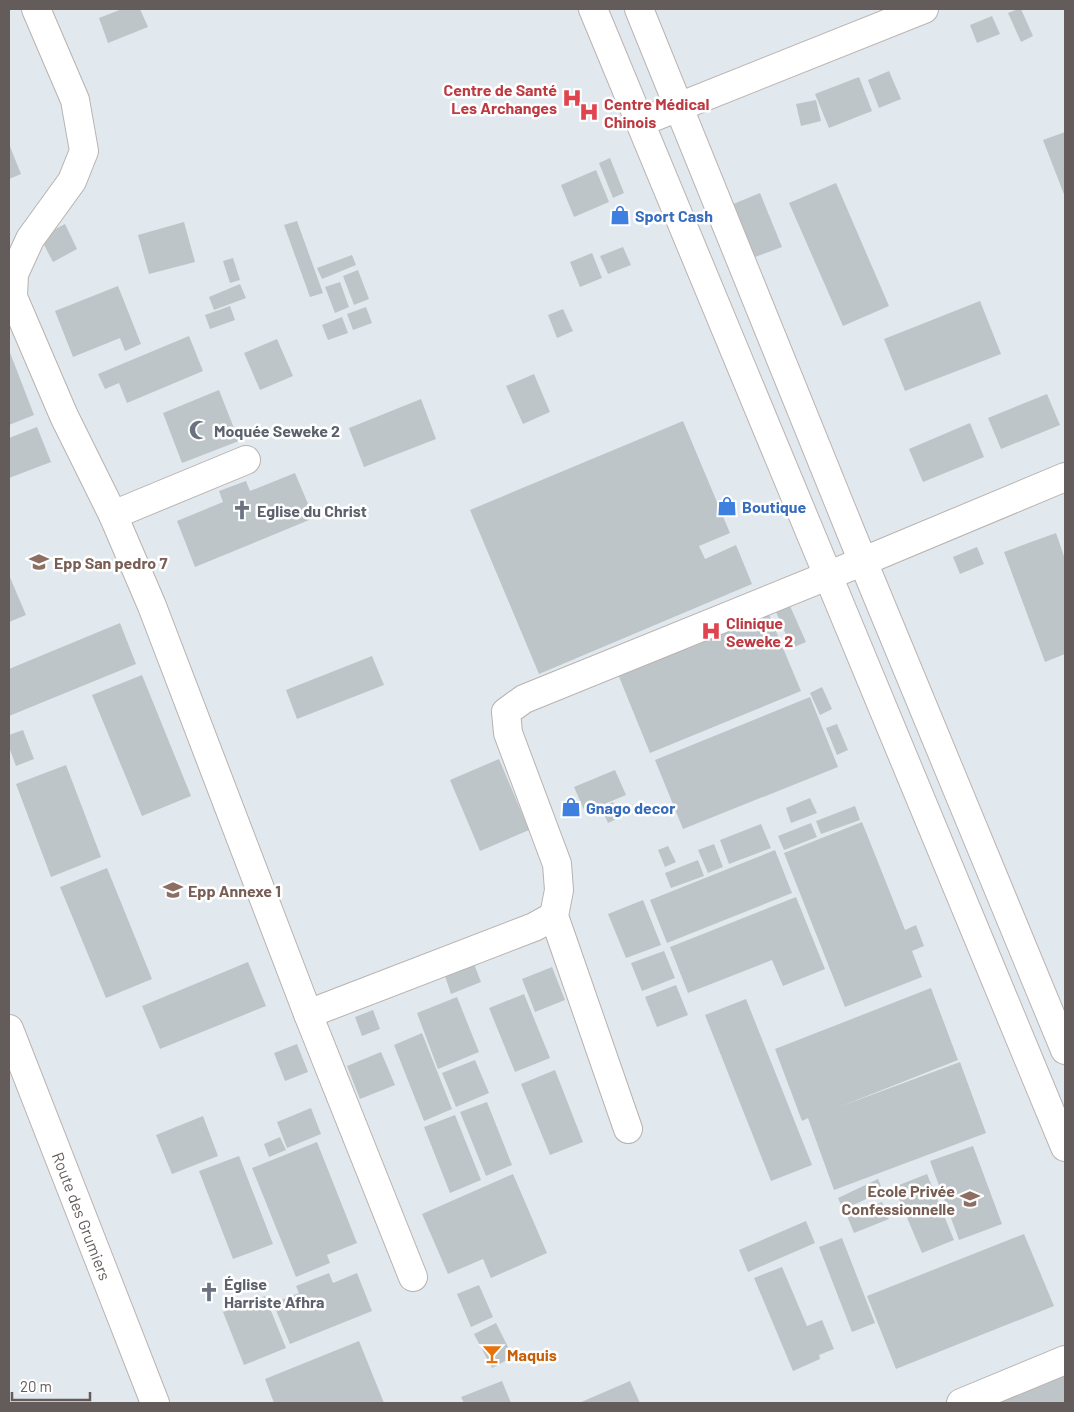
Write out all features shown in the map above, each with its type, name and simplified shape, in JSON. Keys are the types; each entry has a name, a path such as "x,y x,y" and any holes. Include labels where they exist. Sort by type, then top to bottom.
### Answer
{"street":[{"path":"36,9 75,100 84,151 72,181 30,239 14,274 13,297 64,416 113,515 152,606 308,1014 412,1277"},
{"path":"593,9 1065,1147"},
{"path":"638,9 1065,1050"},
{"path":"641,122 924,9"},
{"path":"113,515 246,460"},
{"path":"628,1129 554,916 559,890 557,864 508,734 506,712 524,699 1065,477"},
{"path":"308,1014 534,927 554,916"},
{"name":"Route des Grumiers","path":"9,1029 155,1403"},
{"path":"961,1403 1065,1360"}],"building":[{"path":"122,9 140,9 148,27 108,43 99,18"},
{"path":"1021,9 1033,36 1021,42 1008,13"},
{"path":"992,16 1000,34 977,43 970,25"},
{"path":"889,71 901,99 879,108 868,80"},
{"path":"859,77 872,111 829,128 815,94"},
{"path":"816,100 821,121 801,126 796,104"},
{"path":"1065,132 1065,197 1043,140"},
{"path":"9,144 21,174 9,179"},
{"path":"610,158 624,193 613,198 599,163"},
{"path":"596,170 609,202 574,217 561,185"},
{"path":"836,183 889,306 843,326 789,203"},
{"path":"760,193 782,247 747,260 726,207"},
{"path":"297,221 323,293 310,297 284,225"},
{"path":"184,222 195,262 149,274 138,235"},
{"path":"65,224 77,249 53,262 40,237"},
{"path":"623,247 631,265 608,274 600,256"},
{"path":"592,253 602,278 580,287 570,262"},
{"path":"352,255 356,265 322,279 317,268"},
{"path":"233,258 240,280 230,283 223,261"},
{"path":"358,270 369,299 354,305 343,276"},
{"path":"340,282 349,307 335,313 325,287"},
{"path":"240,284 246,298 214,310 209,297"},
{"path":"118,286 141,344 125,351 120,338 73,357 55,311"},
{"path":"980,301 1001,354 905,391 884,339"},
{"path":"230,306 235,320 210,329 205,315"},
{"path":"366,307 372,323 353,330 347,314"},
{"path":"563,309 573,331 557,338 548,315"},
{"path":"342,317 348,333 328,340 322,325"},
{"path":"189,336 203,371 127,403 119,383 105,389 98,374"},
{"path":"277,339 293,376 260,390 244,353"},
{"path":"9,350 34,415 9,425"},
{"path":"534,374 550,412 523,424 506,386"},
{"path":"219,390 239,441 182,463 163,413"},
{"path":"1047,394 1060,425 1001,449 988,418"},
{"path":"421,399 436,439 364,467 349,428"},
{"path":"683,421 730,533 699,546 705,559 736,545 752,584 539,674 470,510"},
{"path":"970,423 984,457 923,482 909,449"},
{"path":"37,427 51,462 9,478 9,438"},
{"path":"295,473 314,518 195,567 177,521 223,502 219,491 246,481 250,491"},
{"path":"1056,533 1065,559 1065,654 1045,662 1004,552"},
{"path":"977,547 984,564 960,574 953,557"},
{"path":"9,575 26,615 9,622"},
{"path":"786,597 806,642 792,648 772,603"},
{"path":"765,605 801,691 650,753 615,667"},
{"path":"120,623 136,664 9,716 9,669"},
{"path":"372,656 384,685 297,719 286,690"},
{"path":"142,675 191,796 142,816 92,695"},
{"path":"822,687 832,709 820,715 810,693"},
{"path":"810,697 838,767 683,829 655,760"},
{"path":"837,724 848,750 837,755 826,728"},
{"path":"23,730 34,759 16,766 9,747 9,735"},
{"path":"499,759 529,830 480,851 450,780"},
{"path":"66,765 101,857 51,877 16,784"},
{"path":"615,770 626,795 585,812 574,787"},
{"path":"810,798 817,813 791,823 786,808"},
{"path":"613,802 619,818 608,823 601,807"},
{"path":"855,806 860,820 821,834 816,821"},
{"path":"862,822 905,930 916,925 924,946 912,951 922,977 845,1007 784,853"},
{"path":"811,823 817,837 784,850 778,836"},
{"path":"761,824 771,848 729,864 720,840"},
{"path":"714,844 723,867 708,873 698,850"},
{"path":"668,846 676,862 665,867 658,850"},
{"path":"775,850 792,893 667,943 650,900"},
{"path":"698,860 704,876 671,888 665,873"},
{"path":"107,868 152,979 106,998 60,887"},
{"path":"796,897 825,969 783,986 772,960 688,993 670,947"},
{"path":"643,900 661,945 626,958 608,914"},
{"path":"664,951 675,978 642,991 631,963"},
{"path":"248,962 266,1006 160,1049 142,1006"},
{"path":"474,964 481,982 451,994 445,976"},
{"path":"552,967 565,1000 535,1012 522,979"},
{"path":"676,985 688,1015 657,1027 645,997"},
{"path":"931,988 958,1060 839,1107 960,1062 986,1133 834,1190 808,1118 802,1121 775,1049"},
{"path":"524,994 550,1058 515,1072 489,1008"},
{"path":"457,997 479,1052 438,1069 417,1013"},
{"path":"746,999 812,1165 771,1181 705,1015"},
{"path":"373,1010 380,1029 362,1036 355,1017"},
{"path":"422,1033 452,1109 424,1121 394,1045"},
{"path":"297,1044 308,1072 285,1081 274,1053"},
{"path":"381,1052 395,1085 360,1099 347,1066"},
{"path":"475,1060 489,1093 456,1107 442,1073"},
{"path":"555,1070 583,1142 550,1155 521,1084"},
{"path":"487,1102 512,1165 486,1176 460,1112"},
{"path":"311,1108 321,1134 287,1148 277,1122"},
{"path":"455,1115 481,1180 450,1193 424,1127"},
{"path":"203,1116 218,1156 172,1174 156,1135"},
{"path":"280,1137 286,1150 269,1157 264,1144"},
{"path":"317,1142 357,1243 327,1255 330,1263 296,1277 252,1168"},
{"path":"973,1146 1002,1224 959,1240 930,1161"},
{"path":"239,1156 273,1244 233,1259 199,1171"},
{"path":"513,1174 547,1253 491,1278 483,1259 448,1274 422,1214"},
{"path":"927,1174 954,1240 922,1253 894,1187"},
{"path":"878,1179 883,1191 843,1210 838,1198"},
{"path":"882,1202 889,1219 854,1233 847,1216"},
{"path":"806,1221 815,1243 748,1272 739,1250"},
{"path":"1024,1234 1054,1306 896,1369 867,1296"},
{"path":"842,1238 875,1323 852,1332 819,1247"},
{"path":"782,1267 807,1326 822,1320 834,1349 819,1355 820,1359 793,1371 754,1278"},
{"path":"329,1273 333,1283 357,1273 372,1311 290,1344 273,1303 299,1293 296,1286"},
{"path":"479,1285 493,1317 471,1327 457,1294"},
{"path":"265,1296 286,1348 244,1365 223,1312"},
{"path":"496,1323 513,1357 492,1368 474,1334"},
{"path":"359,1341 384,1403 274,1403 265,1379"},
{"path":"1065,1368 1065,1403 977,1403"},
{"path":"502,1381 511,1403 464,1403 461,1397"},
{"path":"630,1381 640,1403 579,1403"}],"place":[{"name":"Centre de Santé Les Archanges","path":"572,98"},
{"name":"Centre Médical Chinois","path":"589,112"},
{"name":"Sport Cash","path":"620,215"},
{"name":"Moquée Seweke 2","path":"199,430"},
{"name":"Boutique","path":"727,506"},
{"name":"Eglise du Christ","path":"242,510"},
{"name":"Epp San pedro 7","path":"39,562"},
{"name":"Clinique Seweke 2","path":"711,631"},
{"name":"Gnago decor","path":"571,807"},
{"name":"Epp Annexe 1","path":"173,890"},
{"name":"Ecole Privée Confessionnelle","path":"970,1199"},
{"name":"Église Harriste Afhra","path":"209,1292"},
{"name":"Maquis","path":"492,1354"}]}
